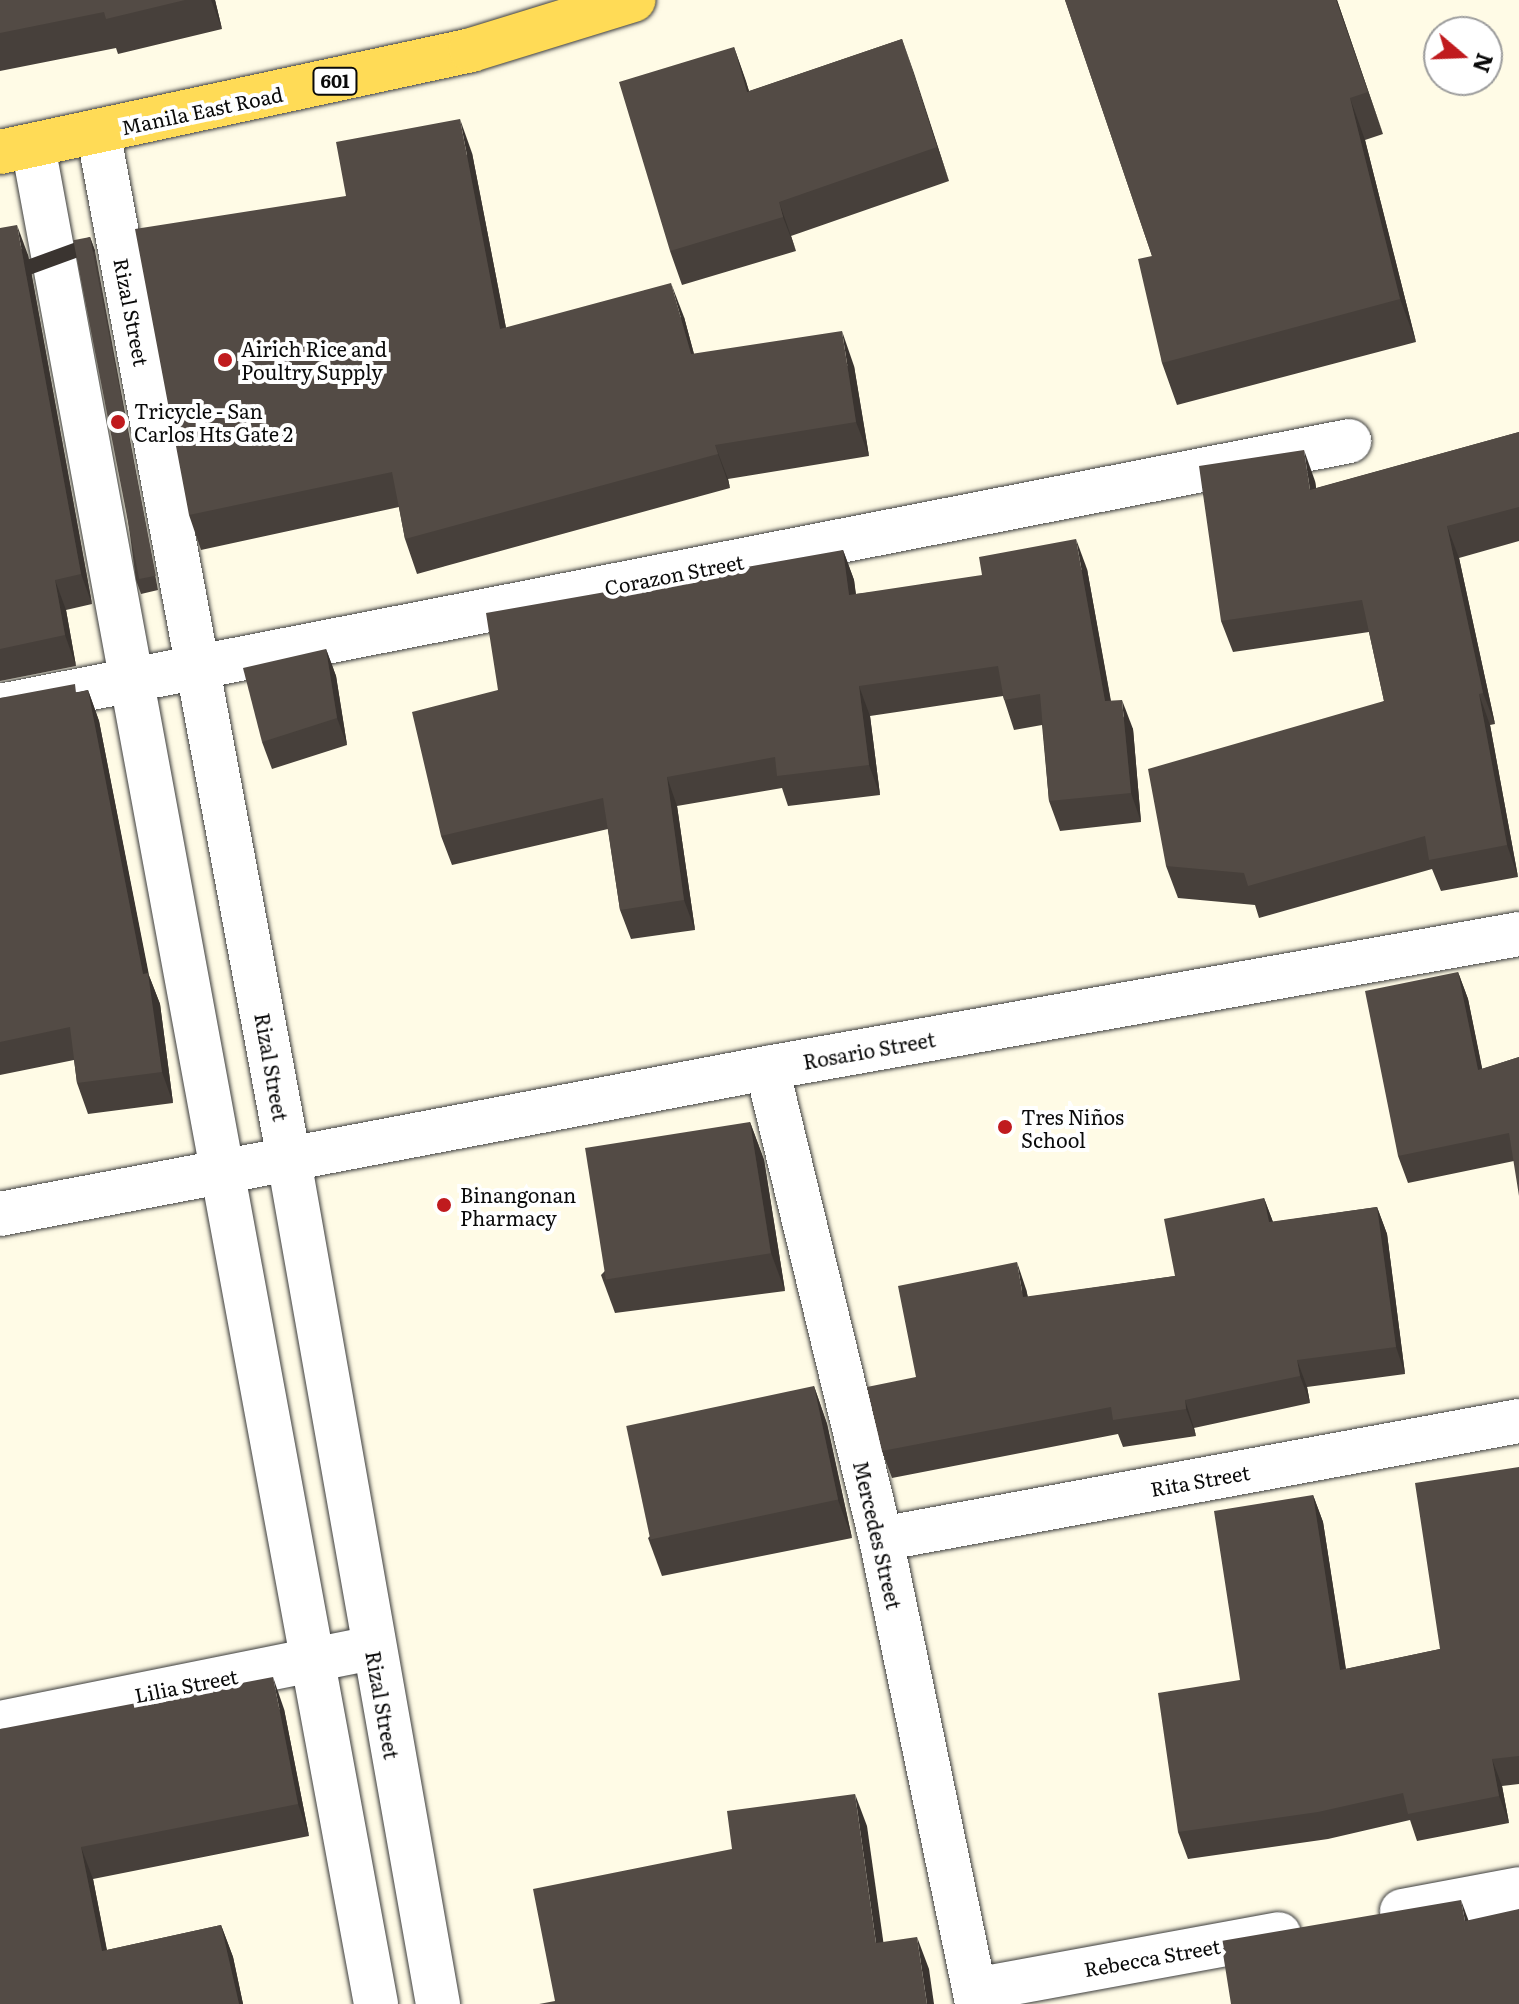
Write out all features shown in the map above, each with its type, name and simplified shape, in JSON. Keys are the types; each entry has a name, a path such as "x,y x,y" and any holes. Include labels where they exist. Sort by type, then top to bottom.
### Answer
{"main road":[{"name":"Manila East Road","path":"16,149 471,50 634,0"}],"street":[{"name":"Rizal Street","path":"98,131 289,1160 372,1648 438,2004"},
{"path":"16,149 135,680 220,1173 376,2004"},
{"name":"Corazon Street","path":"0,706 1349,441"},
{"name":"Rosario Street","path":"0,1214 767,1068 1519,934"},
{"name":"Mercedes Street","path":"767,1068 881,1539 976,1997"},
{"name":"Rita Street","path":"881,1539 1519,1421"},
{"name":"Lilia Street","path":"0,1723 372,1648"},
{"path":"1363,1918 1519,1889"},
{"name":"Rebecca Street","path":"976,1997 1317,1927"}],"building":[{"path":"0,0 185,0 106,19 104,12 0,33"},
{"path":"1065,0 1336,0 1368,92 1350,98 1400,299 1162,363 1138,259 1152,256"},
{"path":"902,39 937,147 779,202 783,217 670,251 619,82 734,47 747,92"},
{"path":"460,119 500,329 671,283 691,354 842,331 856,422 715,445 718,454 405,539 392,472 189,515 135,229 346,196 336,142"},
{"path":"17,225 81,574 55,580 65,635 0,649 0,228"},
{"path":"90,237 156,576 139,579 73,240"},
{"path":"1519,432 1519,507 1447,526 1483,693 1479,694 1507,845 1429,860 1425,836 1248,886 1244,873 1166,866 1148,769 1384,701 1362,600 1221,621 1199,466 1304,450 1310,490"},
{"path":"1076,539 1105,701 1122,700 1131,793 1049,801 1040,694 1004,700 998,666 859,686 869,765 777,776 775,757 667,777 684,900 620,910 603,798 441,836 412,712 498,690 486,613 843,550 849,595 982,575 979,557"},
{"path":"326,649 337,718 262,742 243,668"},
{"path":"75,684 76,693 88,690 143,974 148,973 162,1072 77,1083 70,1027 0,1042 0,698"},
{"path":"1458,972 1478,1070 1519,1057 1519,1196 1509,1133 1398,1156 1365,991"},
{"path":"750,1122 771,1253 606,1279 585,1148"},
{"path":"1264,1198 1269,1222 1377,1207 1396,1347 1297,1360 1300,1376 1185,1400 1186,1409 1113,1420 1111,1407 882,1451 867,1387 916,1377 898,1286 1017,1262 1023,1297 1175,1276 1164,1219"},
{"path":"814,1386 838,1499 650,1539 626,1426"},
{"path":"1519,1467 1519,1756 1492,1759 1499,1796 1408,1814 1403,1793 1318,1812 1178,1832 1158,1693 1240,1680 1214,1511 1313,1495 1340,1670 1440,1649 1415,1483"},
{"path":"273,1677 298,1804 81,1847 102,1951 221,1925 239,2004 0,2004 0,1729"},
{"path":"855,1794 876,1943 917,1937 927,2004 539,2004 555,2001 533,1889 732,1849 727,1811"},
{"path":"1461,1900 1465,1921 1519,1909 1519,2004 1231,2004 1221,1941"}],"place":[{"name":"Airich Rice and Poultry Supply","path":"225,360"},
{"name":"Tricycle - San Carlos Hts Gate 2","path":"118,422"},
{"name":"Tres Niños School","path":"1005,1127"},
{"name":"Binangonan Pharmacy","path":"444,1205"}]}
